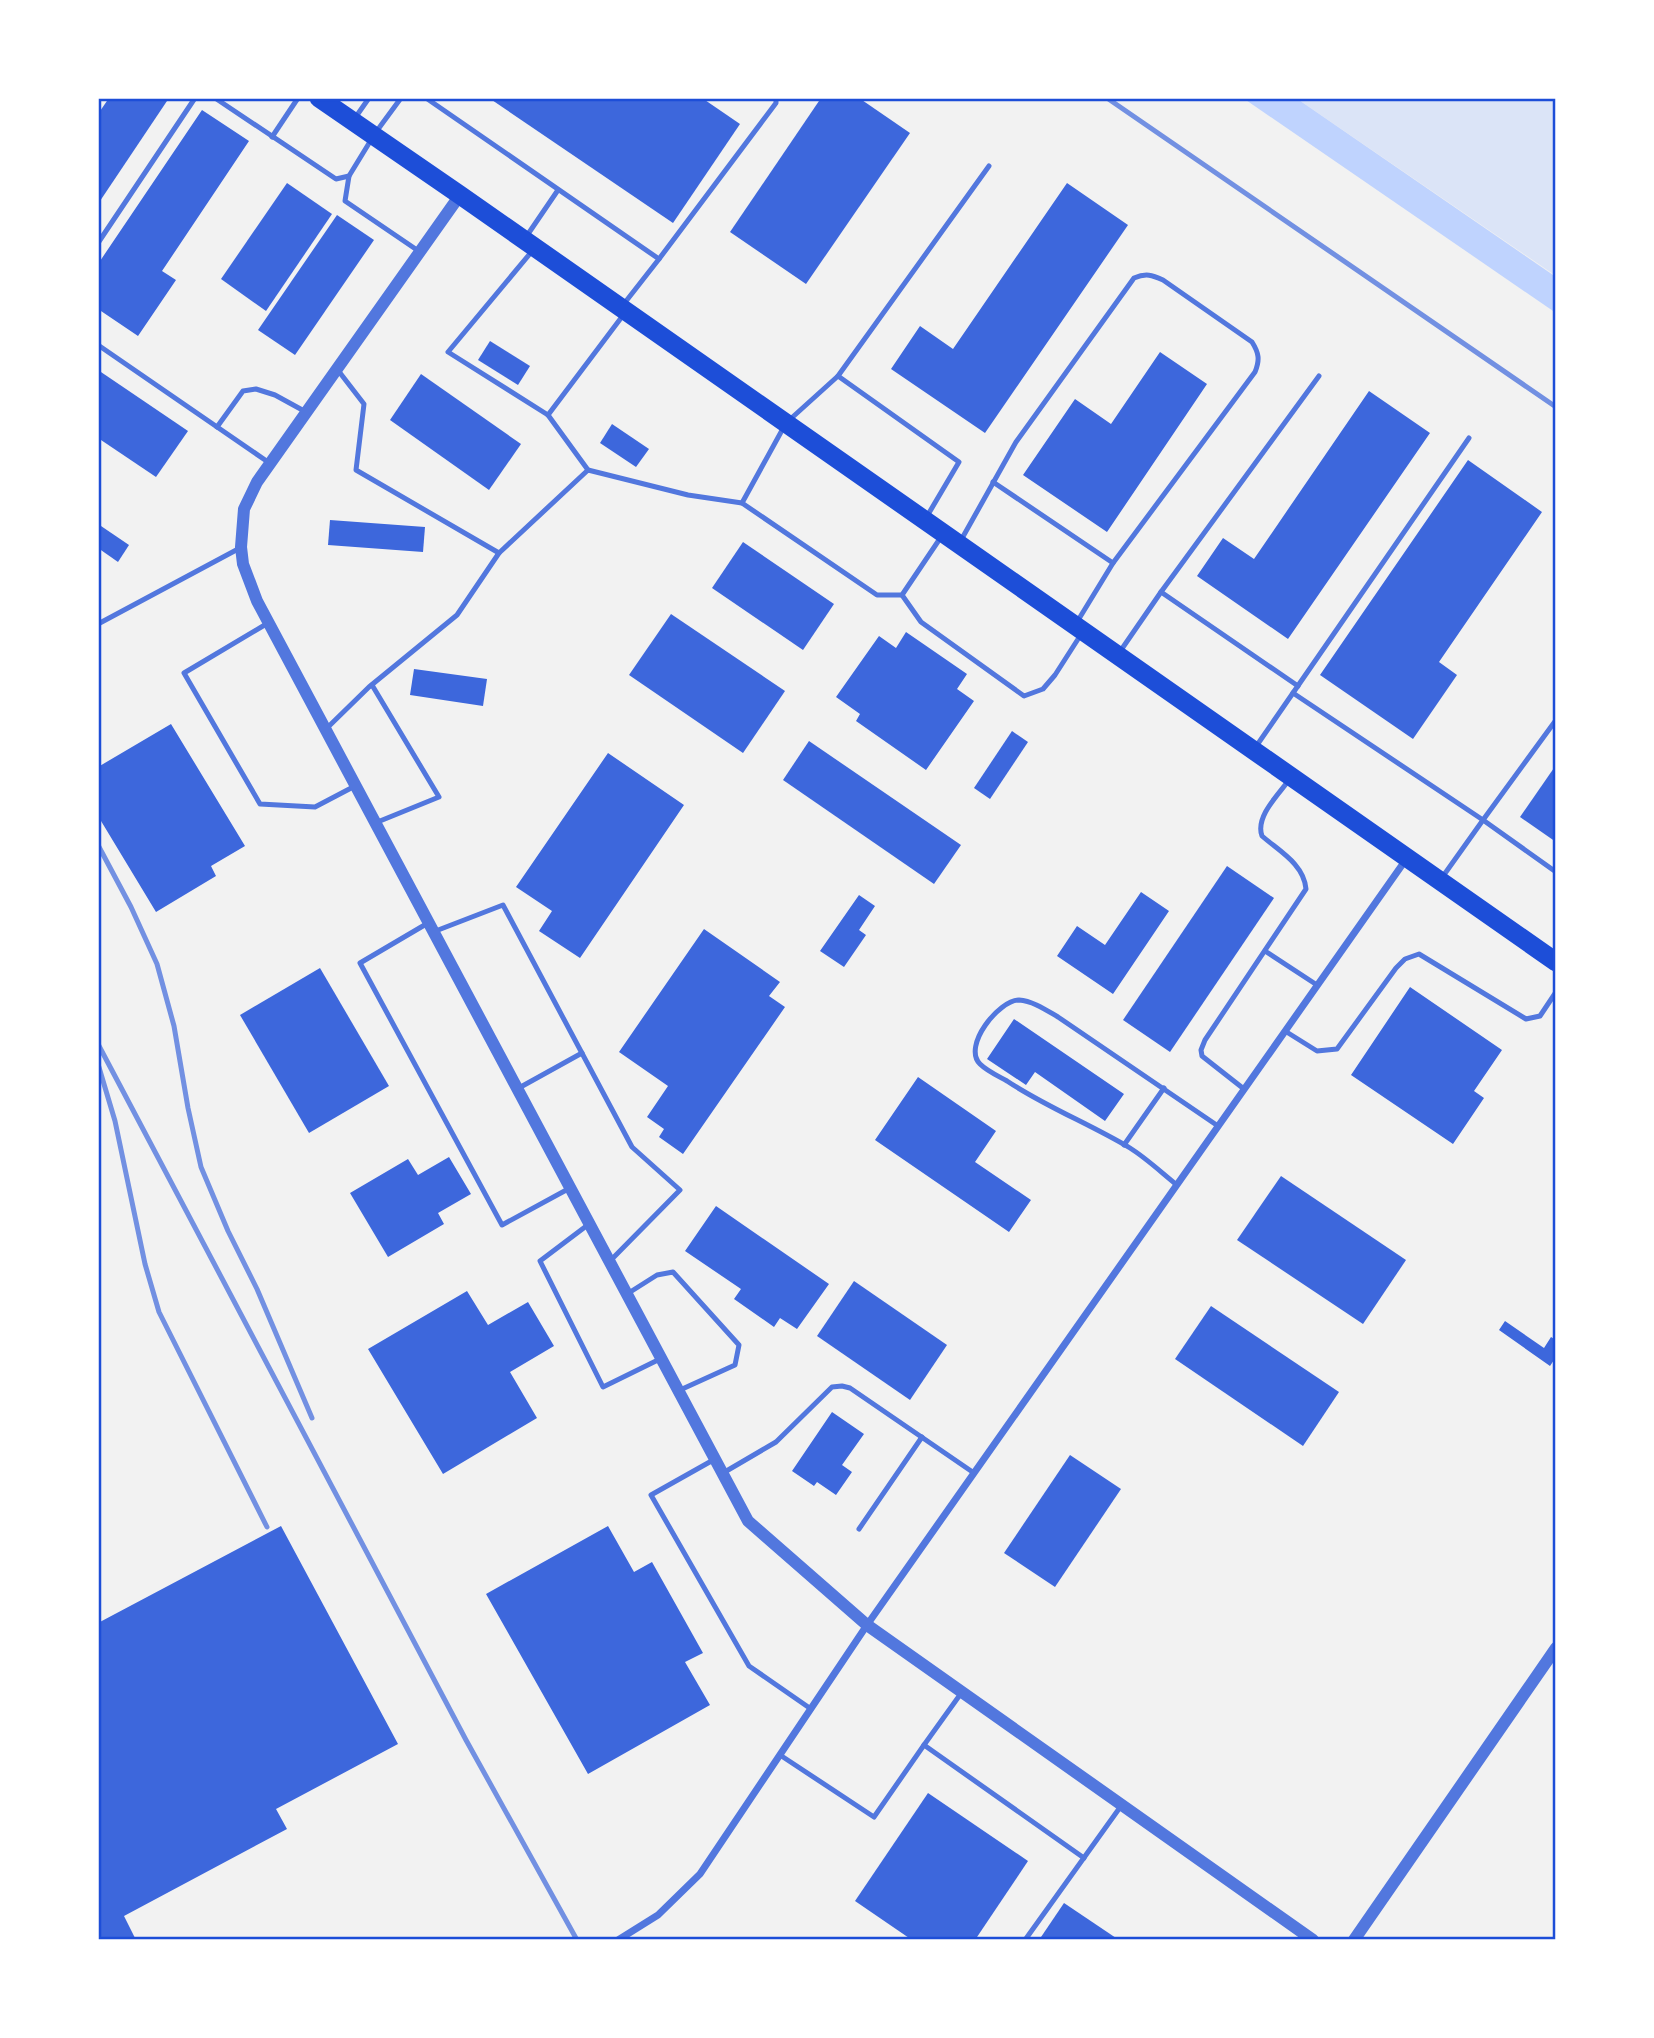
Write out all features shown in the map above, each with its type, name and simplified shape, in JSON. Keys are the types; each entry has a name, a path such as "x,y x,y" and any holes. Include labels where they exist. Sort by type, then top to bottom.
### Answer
{"highway":[{"path":"319,98 1556,962"}],"street":[{"path":"460,195 257,482 244,509 241,547 243,564 257,601 748,1521 867,1625 1313,1940"},
{"path":"618,1940 658,1914 700,1874 867,1625 1407,858"},
{"path":"1354,1940 1556,1648"}],"lane":[{"path":"98,243 195,98"},
{"path":"215,98 335,179 349,176"},
{"path":"272,137 298,98"},
{"path":"353,121 369,98"},
{"path":"401,98 349,176 345,201 420,252"},
{"path":"426,98 659,259"},
{"path":"548,415 659,259 776,103 776,98"},
{"path":"742,503 786,423 838,376 989,166"},
{"path":"558,190 530,244 448,352 548,415 588,470 688,495 742,503 877,595 902,595 951,539 993,482 1016,442 1134,278 1143,274 1163,280 1252,342 1259,362 1255,372 1113,563 1055,675 1043,689 1024,696 921,622 902,595"},
{"path":"98,345 270,464"},
{"path":"337,369 364,404 356,470 499,553"},
{"path":"838,376 959,462 925,520"},
{"path":"1117,656 1319,376"},
{"path":"217,427 243,391 256,389 275,395 306,412"},
{"path":"1254,751 1469,438"},
{"path":"325,730 372,685 457,615 499,553 588,470"},
{"path":"993,482 1113,563"},
{"path":"98,624 241,547"},
{"path":"1161,592 1298,686"},
{"path":"268,623 184,673 260,804 315,807 355,786"},
{"path":"372,685 439,797 375,823"},
{"path":"1293,693 1556,872"},
{"path":"1439,881 1556,720"},
{"path":"1244,1089 1202,1056 1201,1050 1205,1040 1306,889 1305,880 1298,867 1262,836 1259,830 1266,813 1291,777"},
{"path":"570,1188 502,1225 360,963 431,927 503,905 632,1147 680,1190 609,1261"},
{"path":"1265,951 1317,985"},
{"path":"1285,1031 1317,1051 1337,1049 1396,968 1405,959 1419,954 1526,1019 1540,1016 1556,992"},
{"path":"1177,1185 1124,1145 1020,1090 978,1063 975,1043 989,1020 1005,1004 1016,1000 1032,1002 1219,1126"},
{"path":"517,1089 582,1053"},
{"path":"1124,1145 1164,1088"},
{"path":"589,1224 540,1261 603,1387 661,1359"},
{"path":"627,1294 657,1275 673,1272 739,1345 735,1364 678,1391"},
{"path":"722,1473 776,1442 832,1387 842,1386 850,1388 974,1473"},
{"path":"859,1529 922,1437"},
{"path":"715,1460 651,1495 749,1666 811,1709"},
{"path":"780,1755 874,1817 962,1692"},
{"path":"924,1745 1084,1858"},
{"path":"1025,1940 1122,1805"}],"shaded area":[{"path":"1296,98 1556,98 1556,276"}],"water":[{"path":"1243,98 1296,98 1556,277 1556,313"}],"building":[{"path":"109,98 169,98 98,204 98,114"},
{"path":"489,98 702,98 740,124 673,223"},
{"path":"821,98 859,98 910,133 806,284 730,232"},
{"path":"202,110 249,141 162,271 176,280 138,336 98,309 98,264"},
{"path":"287,183 332,214 266,311 221,279"},
{"path":"1067,183 1128,225 985,433 891,369 920,326 953,349"},
{"path":"337,215 374,240 295,355 258,330"},
{"path":"490,341 530,366 518,385 478,360"},
{"path":"1160,352 1207,384 1107,532 1023,475 1075,399 1111,424"},
{"path":"98,370 188,431 156,477 98,438"},
{"path":"421,374 521,444 489,490 390,420"},
{"path":"1369,391 1430,433 1288,639 1197,576 1223,538 1254,559"},
{"path":"612,424 649,449 636,467 600,443"},
{"path":"1468,460 1542,512 1439,662 1457,675 1413,739 1320,675"},
{"path":"330,520 425,527 423,552 328,545"},
{"path":"101,526 129,545 118,562 98,548 98,531"},
{"path":"743,542 834,604 803,650 712,588"},
{"path":"671,614 785,691 743,753 629,675"},
{"path":"906,632 967,674 957,689 974,701 926,770 856,721 860,714 836,697 879,636 896,648"},
{"path":"414,669 487,679 483,706 410,695"},
{"path":"171,724 245,846 211,866 216,876 156,912 98,816 98,767"},
{"path":"1012,731 1028,742 990,799 974,788"},
{"path":"809,741 961,845 934,884 783,780"},
{"path":"608,753 684,805 580,958 539,931 552,911 516,887"},
{"path":"1556,765 1556,842 1520,817"},
{"path":"1227,866 1274,898 1170,1052 1123,1020"},
{"path":"1141,892 1169,911 1113,994 1057,956 1077,926 1105,945"},
{"path":"859,895 875,906 859,930 866,935 844,967 820,951"},
{"path":"704,929 780,982 769,996 785,1007 683,1154 659,1137 664,1129 647,1117 668,1086 619,1052"},
{"path":"320,968 389,1086 309,1133 240,1015"},
{"path":"1410,987 1502,1050 1474,1091 1484,1098 1453,1144 1351,1075"},
{"path":"1014,1019 1124,1094 1105,1121 1035,1072 1026,1085 987,1059"},
{"path":"918,1077 996,1131 975,1162 1031,1200 1009,1232 875,1140"},
{"path":"449,1157 471,1194 438,1213 444,1224 388,1257 350,1193 408,1159 418,1175"},
{"path":"1281,1176 1406,1260 1363,1324 1237,1240"},
{"path":"716,1206 829,1284 797,1329 780,1318 774,1327 734,1299 741,1289 685,1251"},
{"path":"854,1281 947,1345 910,1400 817,1336"},
{"path":"467,1291 488,1325 528,1302 554,1346 510,1372 537,1418 443,1474 368,1349"},
{"path":"1211,1306 1339,1392 1303,1446 1175,1359"},
{"path":"1505,1321 1544,1348 1551,1337 1556,1340 1556,1357 1550,1366 1499,1330"},
{"path":"832,1412 864,1434 842,1465 852,1472 836,1495 817,1482 814,1486 792,1471"},
{"path":"1070,1455 1121,1489 1055,1587 1004,1553"},
{"path":"281,1526 398,1744 276,1809 287,1829 124,1916 136,1940 98,1940 98,1623"},
{"path":"608,1526 634,1572 652,1562 703,1653 685,1662 710,1705 588,1774 486,1594"},
{"path":"928,1793 1028,1861 975,1940 912,1940 855,1901"},
{"path":"1064,1903 1119,1940 1039,1940"}],"railway":[{"path":"1107,98 1556,407"},
{"path":"98,845 157,964 174,1026 201,1167 312,1418"},
{"path":"98,1044 466,1740 577,1940"},
{"path":"98,1064 115,1121 145,1264 159,1312 267,1527"}]}
